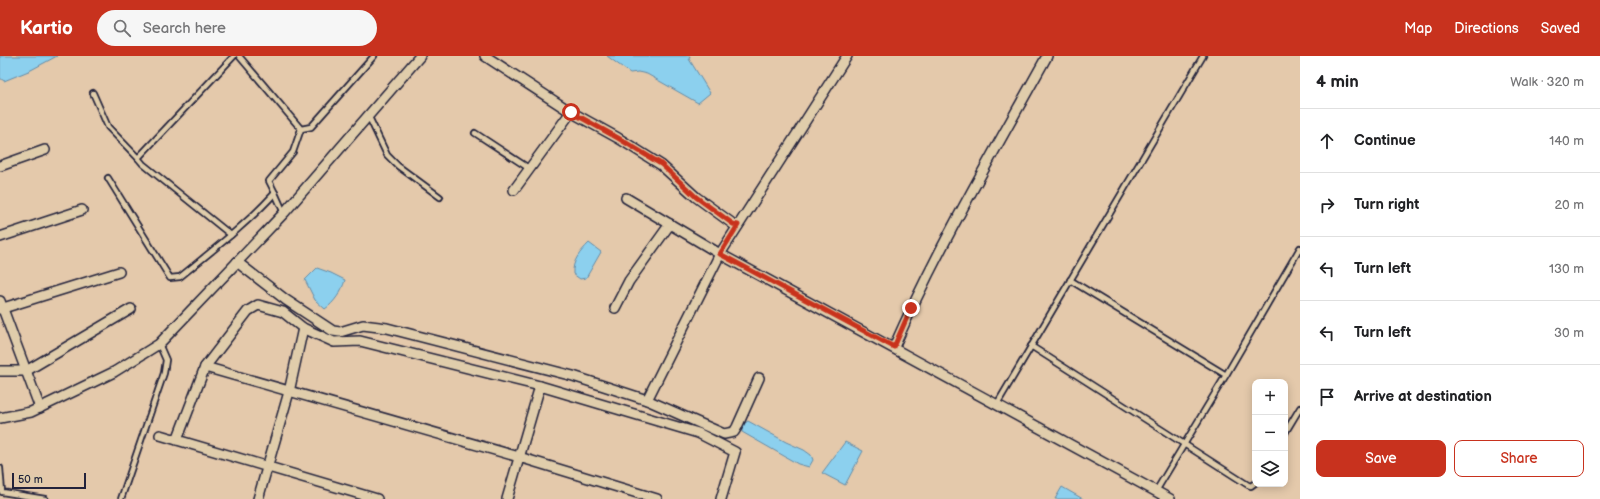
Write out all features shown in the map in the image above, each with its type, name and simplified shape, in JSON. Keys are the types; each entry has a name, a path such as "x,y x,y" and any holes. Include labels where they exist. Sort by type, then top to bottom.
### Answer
{"street":[{"path":"0,418 31,412 40,408 114,372 159,344 211,287 284,212 420,56"},
{"path":"485,56 571,112 661,164 696,197 733,224 738,225"},
{"path":"647,400 720,254 847,56"},
{"path":"894,347 911,308 981,175 1047,56"},
{"path":"514,190 571,112"},
{"path":"0,166 45,150"},
{"path":"626,198 720,254 894,347 1170,499"},
{"path":"0,237 82,210"},
{"path":"615,308 629,281 670,224"},
{"path":"237,262 286,300 333,331 340,332 363,325 387,328 573,376 647,400 724,434 734,432 759,378"},
{"path":"40,408 1,306 119,272"},
{"path":"177,440 206,367 248,311 258,305 283,312 303,328 334,342 360,341 540,386 698,433 735,452 721,499"},
{"path":"0,371 26,370 131,309"},
{"path":"258,499 266,467 289,392 303,328"},
{"path":"206,367 519,457 657,499"},
{"path":"507,499 540,386"},
{"path":"160,435 378,499"}],"lane":[{"path":"138,158 234,56"},
{"path":"239,56 301,129"},
{"path":"301,129 311,127 374,56"},
{"path":"997,404 1203,56"},
{"path":"94,93 108,128 143,164 231,235"},
{"path":"368,116 388,155 398,166 440,198"},
{"path":"284,212 269,181 293,152 301,129"},
{"path":"475,132 530,169"},
{"path":"108,178 170,278 180,277 231,235 275,193"},
{"path":"1156,491 1300,248"},
{"path":"1070,280 1226,375"},
{"path":"121,499 164,373 166,360 159,344"},
{"path":"1031,346 1248,485 1252,485"},
{"path":"1288,428 1300,408"},
{"path":"0,468 1,492 45,499"}],"water":[{"path":"0,56 57,56 31,70 4,81 0,78"},
{"path":"607,56 690,56 689,59 710,93 698,103 647,74 638,72 630,73"},
{"path":"589,243 601,252 586,278 580,279 573,274 575,261"},
{"path":"317,268 345,280 337,296 325,309 315,300 305,280"},
{"path":"748,421 811,455 813,460 809,467 798,464 742,432 742,425"},
{"path":"845,442 863,451 845,485 822,473"},
{"path":"1062,487 1083,499 1055,499"}],"route":[{"path":"571,112 661,164 696,197 733,224 738,225 720,254 894,347 911,308"}]}
